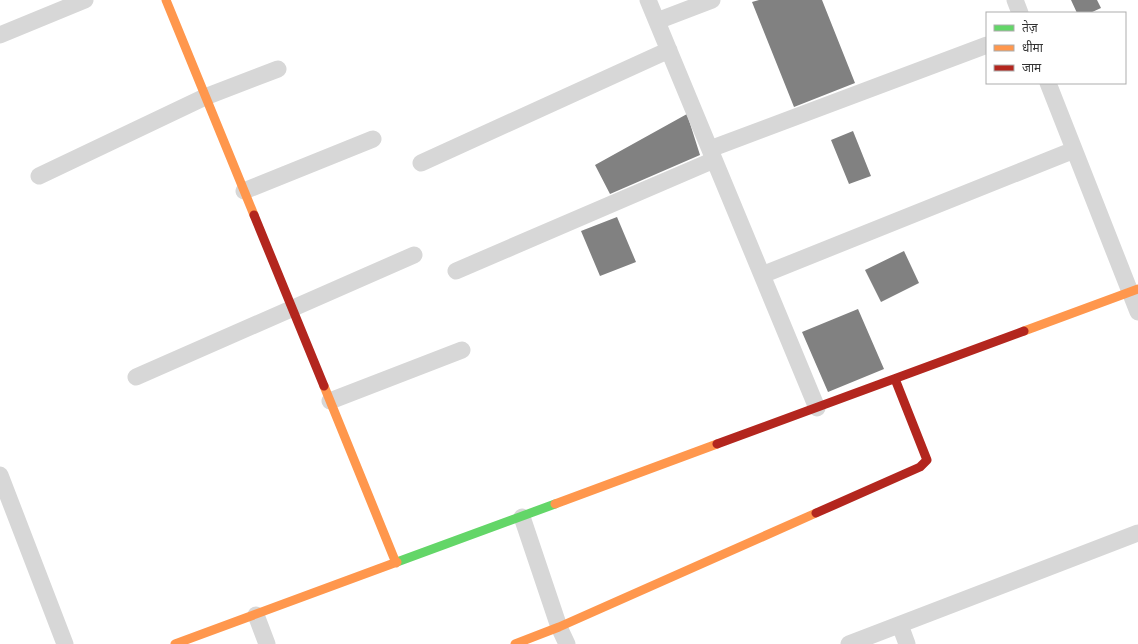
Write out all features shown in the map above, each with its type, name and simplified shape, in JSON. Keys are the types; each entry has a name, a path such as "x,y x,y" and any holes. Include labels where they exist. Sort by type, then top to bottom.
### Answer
{"street":[{"path":"0,35 85,0"},
{"path":"166,0 396,563"},
{"path":"648,0 817,408"},
{"path":"656,21 712,0"},
{"path":"1015,0 1020,12"},
{"path":"456,271 712,155 986,45"},
{"path":"421,163 668,50"},
{"path":"39,176 206,97 278,69"},
{"path":"1048,84 1074,150 1134,290 1138,312"},
{"path":"244,191 373,139"},
{"path":"762,275 1074,150"},
{"path":"136,376 414,255"},
{"path":"175,644 1134,290"},
{"path":"330,401 462,350"},
{"path":"515,644 559,627 920,466 927,460 895,378"},
{"path":"0,475 65,644"},
{"path":"522,517 559,627 567,644"},
{"path":"848,644 1138,533"},
{"path":"256,615 267,644"},
{"path":"900,625 907,644"}],"building":[{"path":"759,0 822,0 855,83 794,107 752,2"},
{"path":"1071,0 1097,0 1101,8 1092,12 1077,12"},
{"path":"687,114 700,155 610,194 595,165"},
{"path":"853,131 871,176 849,184 831,140"},
{"path":"617,217 636,262 600,276 581,231"},
{"path":"904,251 919,283 881,302 865,270"},
{"path":"858,309 884,369 828,392 802,332"}],"traffic: fast":[{"path":"397,562 555,504"}],"traffic: slow":[{"path":"166,0 254,215"},
{"path":"1024,331 1138,289"},
{"path":"324,386 396,563"},
{"path":"555,504 717,444"},
{"path":"515,644 559,627 816,513"},
{"path":"175,644 397,562"}],"traffic: jam":[{"path":"254,215 324,386"},
{"path":"717,444 1024,331"},
{"path":"816,513 920,467 927,460 895,379"}]}
